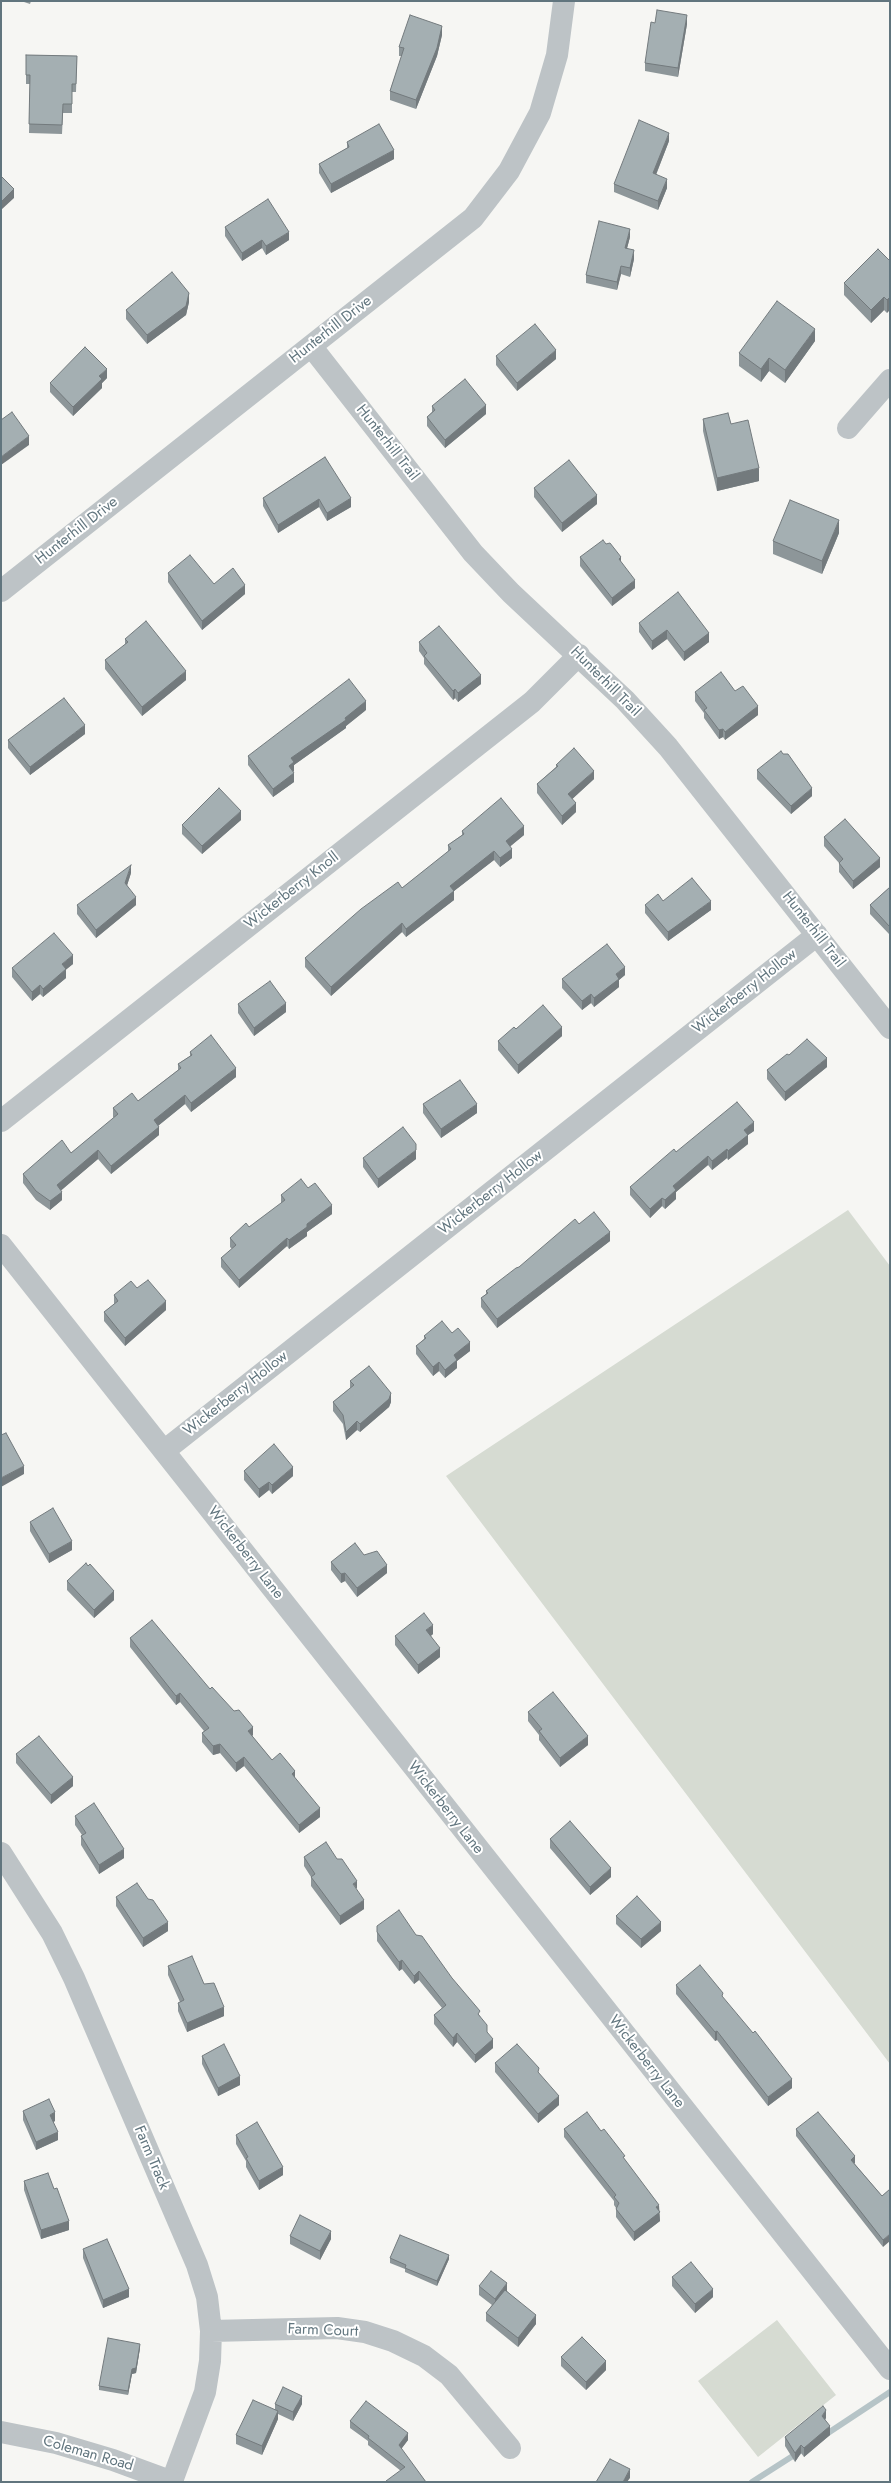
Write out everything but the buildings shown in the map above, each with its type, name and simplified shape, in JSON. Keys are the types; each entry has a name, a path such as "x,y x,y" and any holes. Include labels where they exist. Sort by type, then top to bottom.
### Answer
{"street":[{"name":"Hunterhill Drive","path":"1,591 473,218 509,171 540,113 557,56 564,1"},
{"name":"Hunterhill Trail","path":"311,346 473,553 511,593 579,655 625,700 668,748 890,1028"},
{"path":"848,428 890,380"},
{"name":"Wickerberry Knoll","path":"1,1121 526,707 579,655"},
{"name":"Wickerberry Hollow","path":"164,1451 817,935"},
{"name":"Wickerberry Lane","path":"1,1245 890,2369"},
{"name":"Farm Track","path":"1,1852 52,1934 74,1978 196,2265 206,2297 211,2330 210,2361 205,2392 173,2482"},
{"name":"Farm Court","path":"211,2330 337,2328 365,2332 393,2340 424,2356 449,2375 510,2448"},
{"name":"Coleman Road","path":"1,2432 56,2444 106,2458 173,2482"}],"shaded area":[{"path":"848,1210 890,1266 890,2064 446,1476"},
{"path":"777,2320 836,2395 758,2457 698,2381"}],"waterway":[{"path":"825,2435 890,2392"},
{"path":"752,2482 799,2452"}]}
